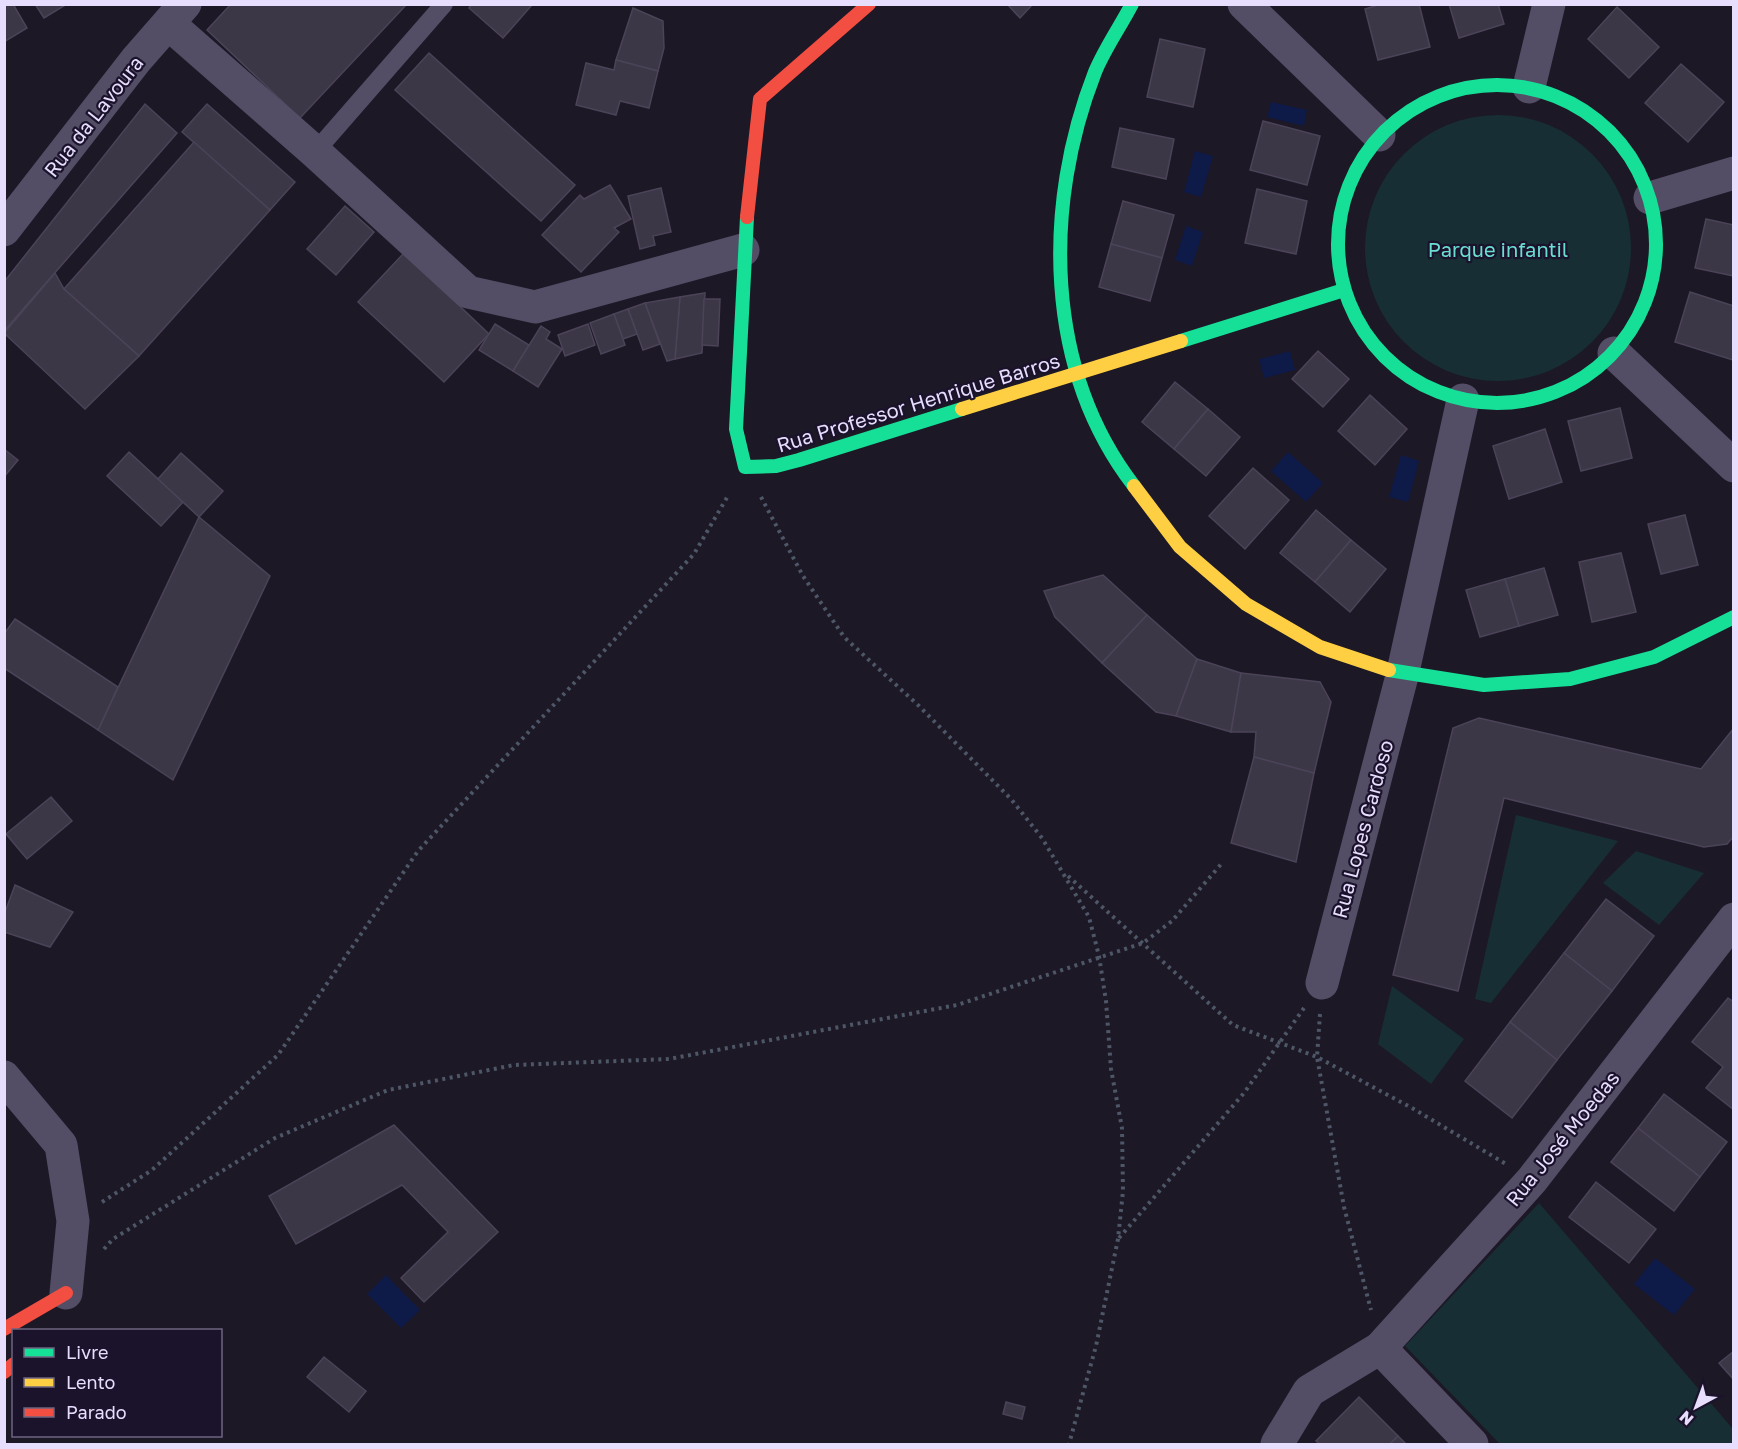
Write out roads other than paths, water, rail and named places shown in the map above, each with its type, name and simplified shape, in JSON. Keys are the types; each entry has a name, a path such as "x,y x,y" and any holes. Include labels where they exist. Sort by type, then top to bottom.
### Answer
{"street":[{"path":"173,11 315,152 468,292 535,307 743,250 760,99 869,4"},
{"path":"1132,4 1096,71 1070,155 1060,221 1062,298 1078,374 1107,446 1148,511 1199,568 1260,616 1328,652 1402,676 1478,686 1555,683 1630,667 1702,637 1734,617"},
{"path":"1244,4 1379,135"},
{"path":"1529,87 1550,4"},
{"name":"Rua da Lavoura","path":"4,230 173,11"},
{"path":"1496,84 1529,87 1562,98 1600,123 1617,139 1637,166 1650,198 1656,230 1656,262 1649,294 1635,323 1614,353 1592,372 1563,389 1530,400 1497,404 1463,400 1431,390 1402,372 1385,357 1357,321 1344,290 1337,257 1338,224 1345,192 1359,162 1379,135 1404,113 1432,97 1463,87 1496,84"},
{"path":"1650,198 1734,173"},
{"name":"Rua Professor Henrique Barros","path":"743,250 736,429 744,467 776,466 799,460 1344,290"},
{"path":"1614,353 1734,466"},
{"name":"Rua Lopes Cardoso","path":"1322,983 1402,676 1463,400"},
{"name":"Rua José Moedas","path":"1277,1444 1310,1391 1380,1348 1532,1180 1734,919"},
{"path":"4,1077 61,1145 73,1221 66,1293 47,1321"},
{"path":"4,1329 66,1293"},
{"path":"1380,1348 1472,1444"}],"lane":[{"path":"315,152 444,4"}],"water":[{"path":"1271,102 1307,110 1304,126 1267,117"},
{"path":"1195,151 1213,156 1201,197 1184,192"},
{"path":"1186,226 1203,232 1192,266 1175,260"},
{"path":"1290,351 1295,370 1264,378 1259,359"},
{"path":"1288,452 1323,483 1306,502 1271,471"},
{"path":"1401,455 1419,461 1408,502 1389,497"},
{"path":"1655,1258 1695,1289 1674,1315 1634,1284"},
{"path":"386,1275 420,1310 401,1328 367,1294"}],"park label":[{"name":"Parque infantil","path":"1498,249"}]}
